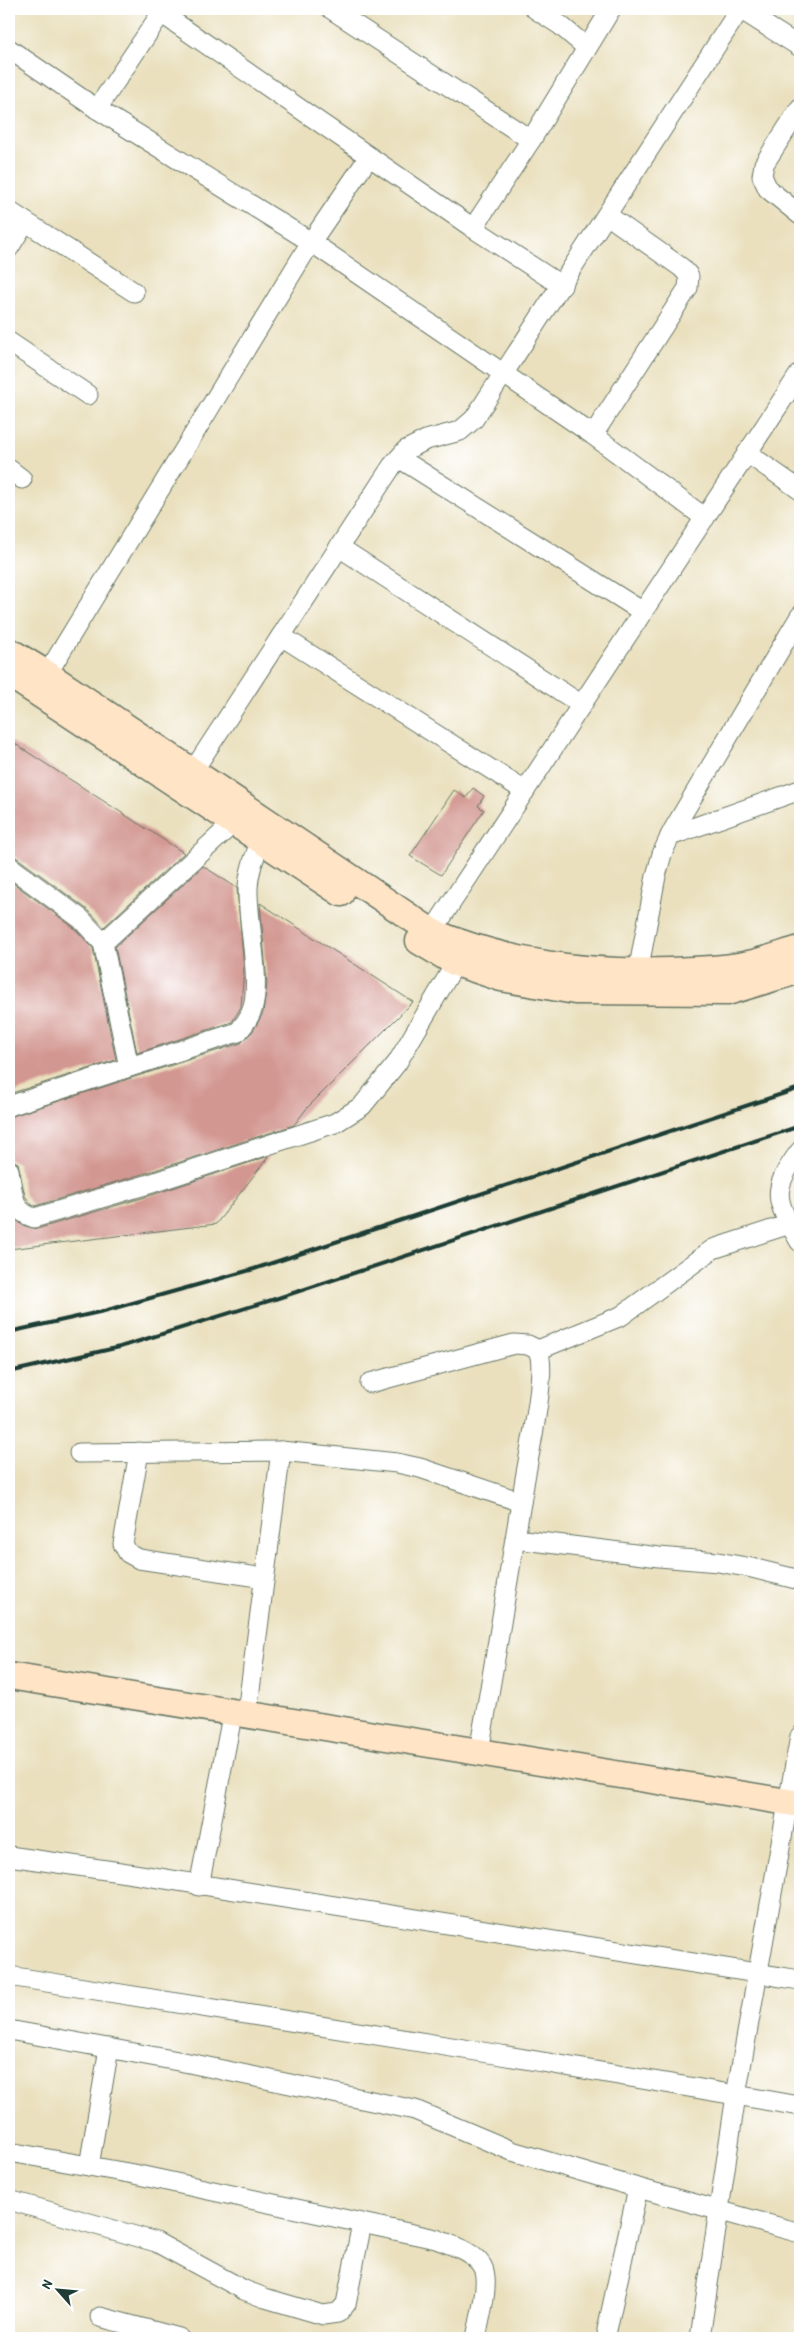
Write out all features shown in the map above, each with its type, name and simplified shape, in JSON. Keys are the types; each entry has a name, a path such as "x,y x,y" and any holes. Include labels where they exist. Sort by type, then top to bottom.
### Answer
{"street":[{"path":"331,9 531,140"},
{"path":"536,9 560,25 586,47"},
{"path":"472,228 531,140 586,47 611,9"},
{"path":"193,771 399,458 406,450 426,440 460,431 474,419 740,9 800,47"},
{"path":"97,109 163,11 472,228 562,286"},
{"path":"9,49 97,109 311,242 593,435 705,518"},
{"path":"800,108 764,164 762,176 768,189 800,215"},
{"path":"42,683 311,242 369,157"},
{"path":"9,211 134,292"},
{"path":"593,435 688,288 689,276 682,268 607,215"},
{"path":"9,248 25,222"},
{"path":"9,342 88,395"},
{"path":"432,932 800,373"},
{"path":"747,454 800,490"},
{"path":"399,458 643,612"},
{"path":"339,547 582,705"},
{"path":"636,982 658,869 670,836 798,624"},
{"path":"281,636 525,791"},
{"path":"9,651 42,683 252,824 432,932 461,955"},
{"path":"9,674 42,683 193,771 252,824 364,908 461,955 501,978 575,991 748,964 800,949"},
{"path":"670,836 800,790"},
{"path":"103,943 252,824"},
{"path":"11,1099 128,1067 238,1032 247,1022 253,1008 254,986 248,889 252,824"},
{"path":"9,866 81,919 103,943 128,1067"},
{"path":"9,1170 17,1208 24,1215 34,1218 149,1184 335,1123 362,1106 388,1076 461,955"},
{"path":"636,982 727,992 800,970"},
{"path":"800,1151 786,1174 778,1199 781,1210 800,1242"},
{"path":"538,1350 621,1316 713,1249 790,1224"},
{"path":"370,1383 514,1344 528,1345 538,1350 542,1358 540,1386 516,1538 479,1751"},
{"path":"79,1453 281,1451 413,1466 521,1502"},
{"path":"199,1886 240,1712 264,1578 281,1451"},
{"path":"139,1452 123,1544 128,1553 139,1559 264,1578"},
{"path":"516,1538 659,1558 718,1562 800,1580"},
{"path":"9,1676 794,1803"},
{"path":"700,2338 736,2095 758,1973 794,1803 800,1736"},
{"path":"9,1856 800,1980"},
{"path":"9,1976 800,2106"},
{"path":"9,2030 109,2048 415,2110 512,2151 800,2233"},
{"path":"89,2166 109,2048"},
{"path":"9,2152 89,2166 436,2239 472,2255 482,2266 486,2276 476,2338"},
{"path":"607,2330 638,2188"},
{"path":"9,2200 156,2242 244,2290 323,2316 338,2313 346,2304 362,2223"},
{"path":"100,2318 179,2338"}],"building":[{"path":"9,740 184,853 104,927 88,910 16,857 9,855"},
{"path":"473,788 484,796 478,806 484,810 441,875 410,856 454,790 466,798"},
{"path":"203,866 237,888 244,968 241,1007 232,1022 137,1053 115,947"},
{"path":"9,880 73,927 93,948 116,1060 9,1094"},
{"path":"260,903 413,1002 307,1108 294,1125 146,1173 35,1206 32,1205 25,1196 18,1163 9,1159 9,1117 241,1043 253,1031 263,1013 267,984"},
{"path":"269,1156 216,1224 9,1249 9,1213 22,1225 37,1229 152,1195"}],"railway":[{"path":"9,1332 104,1311 254,1269 800,1088"},
{"path":"9,1372 120,1347 275,1299 800,1126"}]}
